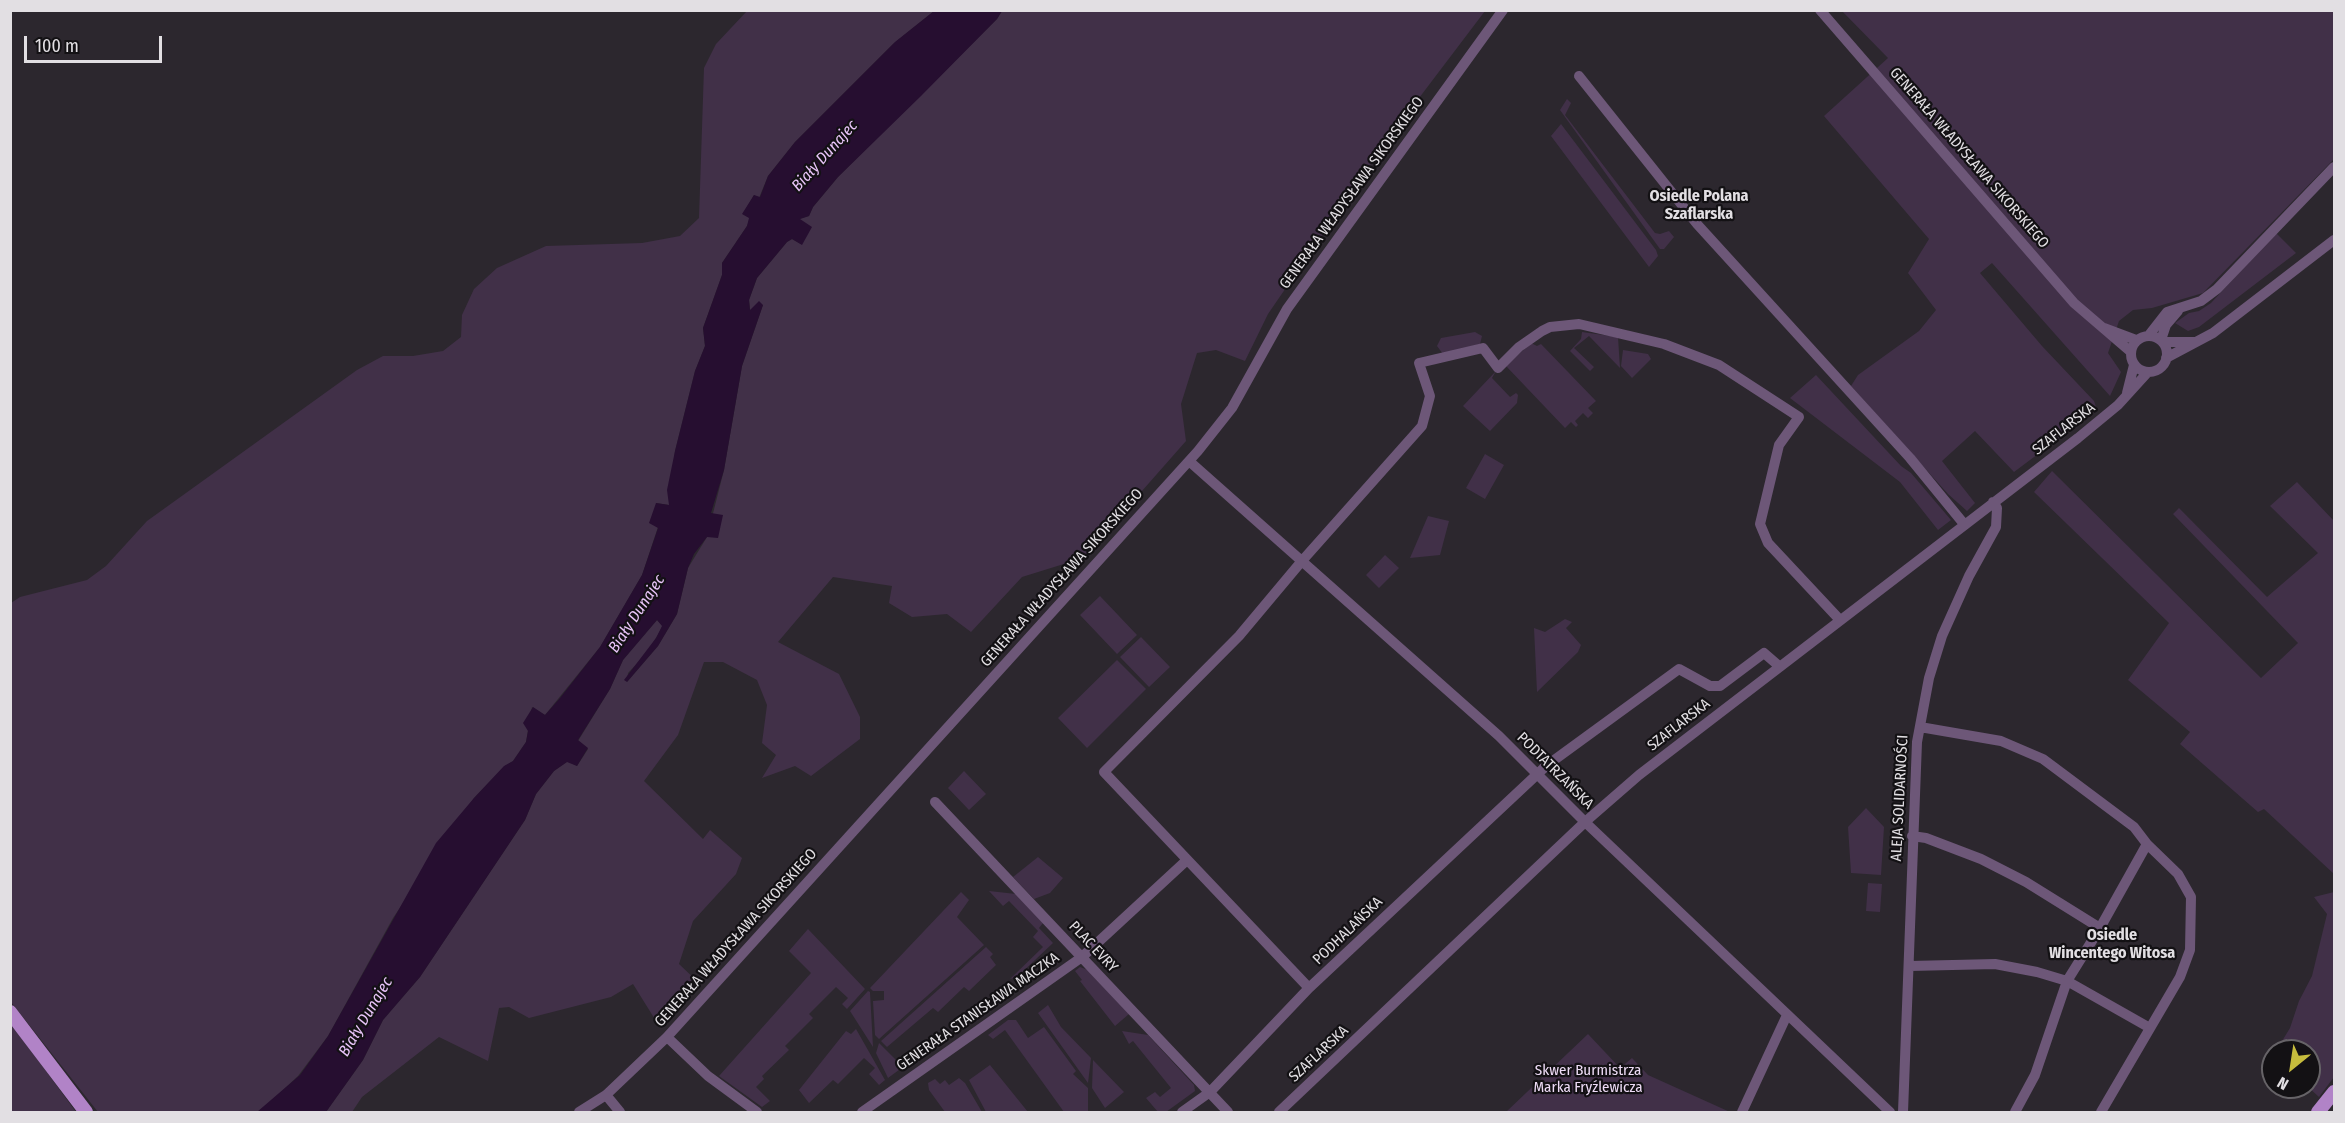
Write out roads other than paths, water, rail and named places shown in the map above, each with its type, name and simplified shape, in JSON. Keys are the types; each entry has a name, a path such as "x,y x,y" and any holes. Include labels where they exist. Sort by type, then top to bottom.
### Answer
{"main road":[{"path":"10,1012 86,1113"},
{"path":"2318,1113 2334,1092"}],"street":[{"name":"GENERAŁA WŁADYSŁAWA SIKORSKIEGO","path":"579,1113 606,1095 667,1037 1189,461 1232,408 1287,309 1503,10"},
{"name":"GENERAŁA WŁADYSŁAWA SIKORSKIEGO","path":"1820,10 2096,325 2131,352"},
{"path":"1579,76 1697,224 1910,458 1964,524"},
{"path":"2126,396 2134,365 2131,352 2136,340 2149,335 2163,316 2201,301 2217,289 2334,167"},
{"path":"2134,365 2148,372 2158,369 2166,358 2198,342 2334,240"},
{"path":"2166,358 2162,341 2166,325 2182,307"},
{"path":"1309,988 1104,772 1239,636 1301,562 1422,426 1430,396 1419,363 1483,348 1498,368 1519,347 1542,331 1550,327 1579,324 1664,344 1719,365 1799,417 1779,445 1760,524 1768,543 1840,620"},
{"name":"GENERAŁA WŁADYSŁAWA SIKORSKIEGO","path":"2096,325 2136,340"},
{"path":"2149,335 2162,341 2198,342"},
{"name":"SZAFLARSKA","path":"1279,1113 1585,822 1668,752 2085,432 2126,396 2148,372"},
{"name":"PODTATRZAŃSKA","path":"1189,461 1537,772 1585,822 1890,1113"},
{"name":"ALEJA SOLIDARNOŚCI","path":"1903,1113 1910,966 1912,836 1920,727 1929,678 1942,636 1969,576 1996,527 1997,508 1993,502"},
{"name":"PODHALAŃSKA","path":"1182,1113 1209,1092 1309,988 1537,772 1679,669 1710,686 1720,686 1764,653 1779,666"},
{"path":"1920,727 2001,741 2043,759 2134,827 2147,844 2178,874 2191,897 2193,920 2190,950 2180,977 2101,1113"},
{"name":"PLAC EVRY","path":"935,802 1228,1113"},
{"path":"1912,836 1926,838 1981,858 2026,882 2100,928"},
{"path":"2015,1113 2035,1075 2067,981 2147,844"},
{"name":"GENERAŁA STANISŁAWA MACZKA","path":"862,1113 1082,957 1187,860"},
{"path":"1910,966 1995,964 2067,981 2150,1028"},
{"path":"1742,1113 1787,1015"},
{"path":"667,1037 708,1076 757,1113"},
{"path":"606,1095 620,1113"}],"water":[{"name":"Biały Dunajec","path":"934,11 1002,11 997,19 921,96 838,177 813,207 809,216 800,219 812,227 802,245 792,239 787,242 757,278 749,300 750,310 759,301 763,305 742,366 724,470 711,513 723,515 718,538 707,537 694,554 688,568 677,614 658,646 627,682 624,680 656,638 662,626 657,620 623,660 610,689 578,740 588,748 577,766 567,762 554,771 536,794 525,820 420,977 383,1020 363,1060 326,1112 257,1112 300,1075 328,1036 436,843 504,766 513,761 526,742 528,731 523,723 533,707 545,715 560,698 600,647 642,575 658,528 649,523 656,503 669,505 667,490 675,451 695,371 705,346 703,328 722,275 722,263 747,226 749,218 742,214 754,195 760,197 768,176 795,142 895,42"}],"district":[{"name":"Osiedle Polana Szaflarska","path":"1699,206"},
{"name":"Osiedle Wincentego Witosa","path":"2112,945"}],"park label":[{"name":"Skwer Burmistrza Marka Fryźlewicza","path":"1588,1080"}]}
